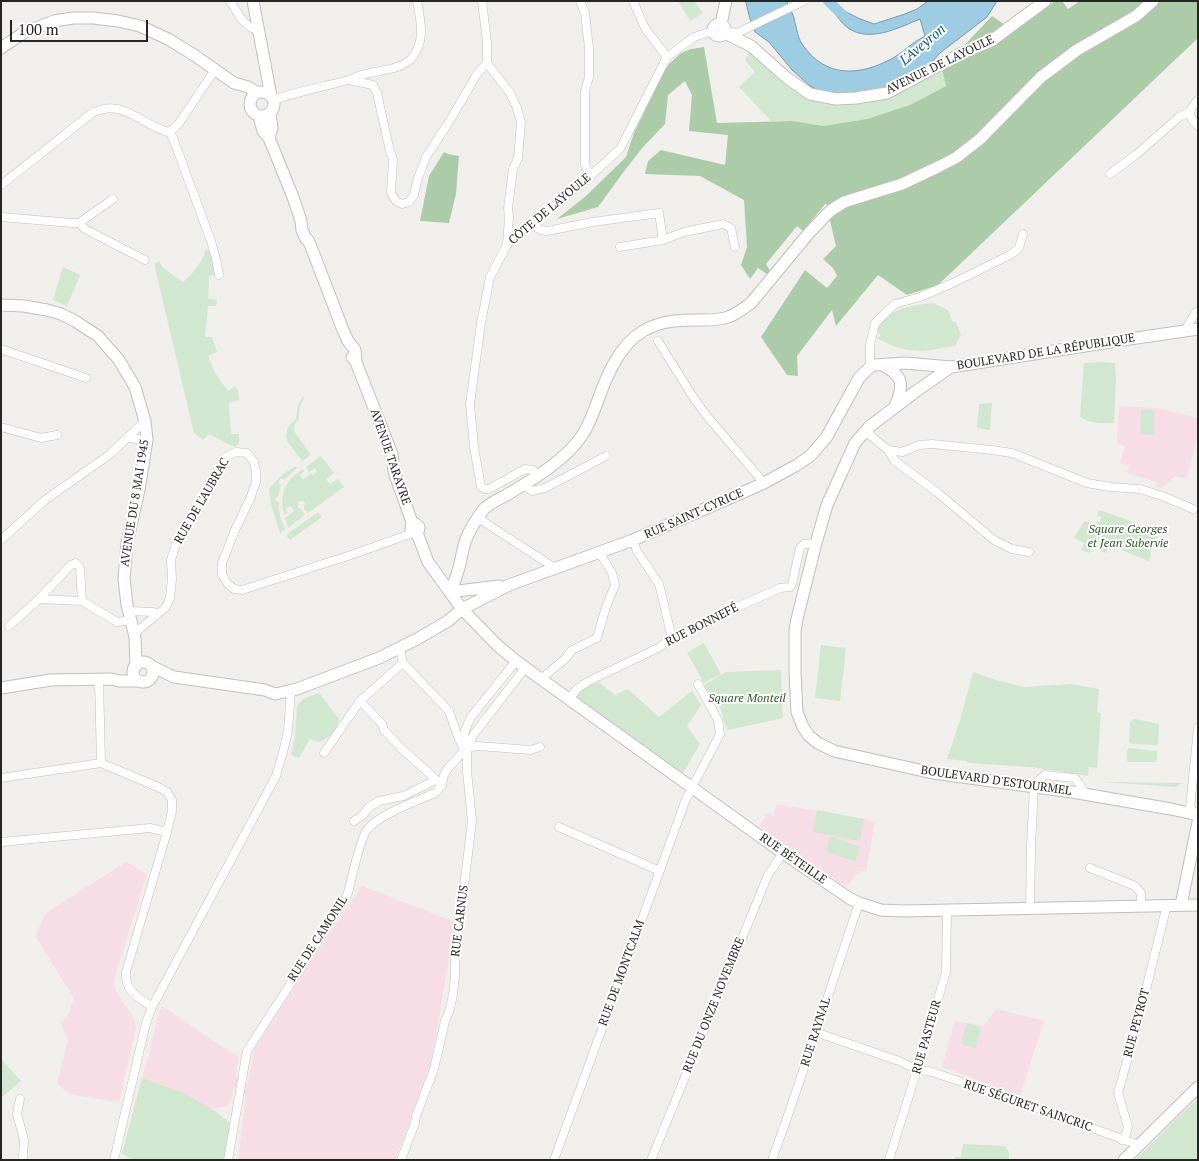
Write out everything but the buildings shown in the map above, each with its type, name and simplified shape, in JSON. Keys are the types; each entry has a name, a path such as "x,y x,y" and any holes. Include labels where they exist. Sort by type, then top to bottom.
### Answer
{"main road":[{"path":"254,1 268,75 263,96"},
{"path":"724,30 726,1"},
{"name":"AVENUE DE LAYOULE","path":"724,30 751,46 787,78 810,94 836,98 856,98 887,93 960,54 991,41 1045,1"},
{"path":"508,585 450,592 458,572 465,542 478,518 486,507 538,475 572,448 583,435 612,367 627,344 644,330 665,322 675,320 717,320 741,311 830,211 844,202 902,184 957,157 980,139 1041,77 1077,50 1136,16 1153,1"},
{"path":"1,48 24,32 44,24 73,18 97,18 140,26 194,55 234,83 238,90 263,96 274,108 265,115"},
{"name":"AVENUE TARAYRE","path":"263,96 250,103 251,110 256,115 265,115 263,131 269,138 302,221 308,228 310,237 308,240 348,341 355,350 356,362 392,454 394,472 414,530 428,562 462,609 472,619"},
{"name":"AVENUE DU 8 MAI 1945","path":"1,305 24,306 61,314 75,321 98,336 120,360 135,387 145,421 147,440 139,490 126,543 124,579 130,616 141,648 141,669"},
{"name":"BOULEVARD DE LA RÉPUBLIQUE","path":"803,727 797,712 794,673 799,610 827,505 855,443 867,429 896,406 951,368 1198,329"},
{"path":"870,367 905,363 951,368"},
{"path":"882,365 892,369 900,378 902,385 896,406"},
{"name":"RUE SAINT-CYRICE","path":"174,677 265,690 275,694 297,689 334,676 400,648 448,621 462,609 508,585 634,540 762,484 797,465 810,456 826,438 860,378 870,367"},
{"path":"472,619 488,595"},
{"name":"RUE BÉTEILLE","path":"472,619 497,645 521,665 783,853 859,903 881,910 947,911 1198,905"},
{"path":"1,688 51,680 112,679 141,669 174,677"},
{"path":"141,669 145,682 151,679 174,677"},
{"name":"BOULEVARD D'ESTOURMEL","path":"803,727 809,736 818,743 834,751 932,773 1086,794 1198,815"},
{"path":"1181,905 1198,822"},
{"path":"1124,1160 1198,1087"}],"street":[{"path":"230,1 244,23 259,30"},
{"path":"263,96 317,87 401,66 411,59 417,49 420,38 422,26 418,1"},
{"path":"482,1 487,42 487,63 510,93 521,122 518,158 513,169 508,208 507,245"},
{"path":"580,1 585,13 589,48 589,78 585,91 585,165 590,176"},
{"path":"633,1 645,28 667,57"},
{"name":"CÔTE DE LAYOULE","path":"538,475 533,470 525,469 489,489 484,489 481,487 474,447 470,404 481,322 490,278 507,245 620,149 667,57 694,37 724,30 792,7 804,1"},
{"path":"348,80 373,86 377,93 393,160 391,193 396,201 402,204 409,202 414,195 426,157 477,74 487,63"},
{"path":"169,132 178,126 215,70"},
{"path":"1198,100 1190,112 1191,119 1198,126"},
{"path":"1,185 92,113 104,108 121,110 160,130 169,132 173,138 211,241 218,275"},
{"path":"1110,174 1180,117 1190,112"},
{"path":"1,217 79,223 113,199"},
{"path":"531,225 541,230 547,230 659,214 664,240"},
{"path":"79,223 85,229 145,260"},
{"path":"620,247 664,240 684,232 723,224 731,228 735,247"},
{"path":"870,367 870,345 875,323 895,304 920,297 1010,255 1019,248 1023,234"},
{"path":"1185,331 1194,313 1198,311"},
{"path":"658,341 706,415 762,484"},
{"path":"1,349 86,378"},
{"path":"1,540 45,500 109,455 145,421"},
{"path":"1,427 41,438 58,435"},
{"path":"867,429 871,436 890,453 895,462 938,493 994,540 1012,549 1029,552"},
{"path":"127,438 147,440"},
{"path":"890,453 902,452 919,445 933,444 1012,453 1087,483 1140,489 1193,509"},
{"name":"RUE DE L'AUBRAC","path":"135,635 166,607 170,598 171,560 176,544 225,457 236,452 247,453 254,462 256,482 222,563 222,574 227,583 234,588 242,590 403,537 414,530"},
{"path":"523,485 532,491 545,488 606,456"},
{"path":"478,518 555,568"},
{"path":"634,540 637,551 659,584 672,638"},
{"name":"RUE BONNEFÉ","path":"569,699 577,689 587,682 660,647 672,638 780,588 790,587 800,548 804,544 816,543"},
{"path":"541,679 566,658 572,650 597,638 606,606 615,585 612,573 599,552"},
{"path":"9,626 39,599 71,565 76,563 80,568 82,601"},
{"path":"39,599 82,601 117,622 130,616 153,612 158,614"},
{"path":"400,648 403,663 449,711 458,737 465,748"},
{"path":"324,753 360,701 403,663"},
{"path":"465,748 466,730 471,717 521,665"},
{"name":"RUE DE CAMONIL","path":"228,1160 247,1051 344,901 366,831 376,820 435,793 448,768 465,748 521,665"},
{"path":"99,679 101,763"},
{"name":"RUE DE MONTCALM","path":"554,1160 686,798 720,734 718,720 698,684"},
{"path":"114,1160 146,1023 152,1007 276,776 284,752 288,731 291,690"},
{"path":"354,821 363,815 369,807 380,801 403,796 439,783 401,748 360,701"},
{"path":"1198,728 1190,808 1198,815"},
{"path":"465,748 478,746 530,750 540,747"},
{"name":"RUE CARNUS","path":"401,1160 434,1069 454,987 456,972 454,960 472,821 465,748"},
{"path":"1,778 101,763 167,792 172,800 172,811 126,972 128,985 132,992 152,1007"},
{"path":"1030,909 1033,786"},
{"path":"559,827 660,871"},
{"path":"1,842 150,828 167,832"},
{"name":"RUE DU ONZE NOVEMBRE","path":"651,1160 768,874 783,853"},
{"path":"1090,868 1135,886 1141,893 1141,906"},
{"name":"RUE RAYNAL","path":"772,1160 796,1095 815,1032 859,903"},
{"name":"RUE PEYROT","path":"1122,1140 1128,1127 1118,1093 1167,905"},
{"name":"RUE PASTEUR","path":"889,1160 946,972 947,911"},
{"name":"RUE SÉGURET SAINCRIC","path":"815,1032 899,1061 917,1070 929,1071 1001,1095 1139,1145"},
{"path":"20,1099 17,1114 24,1140 22,1160"}],"shaded area":[{"path":"1121,406 1158,408 1198,418 1198,434 1187,479 1175,476 1162,488 1156,487 1157,482 1127,473 1129,465 1120,463 1125,446 1117,443 1119,408"},
{"path":"777,804 875,821 866,872 859,871 847,886 844,886 759,826 768,813 773,816"},
{"path":"126,862 147,874 114,983 116,991 133,1016 136,1027 119,1102 69,1094 57,1083 68,1040 61,1024 70,1012 74,998 35,936 46,913"},
{"path":"362,886 455,922 429,1073 395,1160 238,1160 246,1095 234,1086 228,1106 212,1109 182,1092 142,1078 162,1006 239,1057 235,1076 248,1084 254,1050"},
{"path":"996,1009 1044,1021 1020,1096 942,1067 955,1021 984,1026"}],"green space":[{"path":"678,1 694,1 703,13 690,21"},
{"path":"1055,1 1062,1 1068,9 1080,1 1198,1 1198,38 938,285 907,295 878,275 836,326 832,310 797,356 798,376 787,375 761,337 805,270 827,288 837,276 833,268 823,259 836,246 826,203 803,231 797,226 766,264 770,271 767,274 758,268 750,279 741,265 747,247 744,200 700,176 645,174 648,161 661,150 725,165 728,135 689,131 692,95 685,81 668,95 665,124 643,147 598,207 557,219 586,196 626,157 634,133 664,71 681,53 704,47 717,123 792,121 823,126 867,119 910,105 946,86 942,69 992,16 1014,31"},
{"path":"750,51 787,86 803,97 824,103 861,100 942,69 946,86 910,105 867,119 823,126 792,121 771,121 739,87 755,72 745,60"},
{"path":"444,152 459,156 456,194 449,223 420,221 429,176"},
{"path":"206,249 210,252 215,275 209,276 208,298 217,300 216,306 208,306 205,337 212,337 217,352 208,356 215,373 228,391 235,386 238,390 239,400 229,403 231,434 239,434 239,443 235,447 209,434 203,440 194,433 154,263 159,261 163,268 183,282 197,267"},
{"path":"63,267 80,275 67,306 53,300"},
{"path":"933,303 948,310 952,321 956,322 961,335 955,346 915,351 897,347 877,338 881,335 876,331 878,327 893,313 910,306"},
{"path":"1084,363 1115,363 1114,423 1092,422 1080,417"},
{"path":"303,396 299,420 295,423 294,431 311,455 302,461 287,441 286,435 288,427 296,419 298,405"},
{"path":"992,403 990,430 977,428 979,404"},
{"path":"1141,410 1154,410 1154,435 1140,434"},
{"path":"321,456 334,473 326,479 330,484 338,479 344,487 308,513 304,509 305,502 299,501 298,508 305,515 288,528 285,518 294,511 291,506 285,509 288,513 284,515 282,500 285,488 292,478 303,469 304,471 300,475 303,480 311,473 313,475 317,472 315,468 309,472 306,467"},
{"path":"294,467 298,467 284,480 281,478 278,483 281,485 278,497 275,498 278,501 280,516 285,530 280,533 271,504 269,489 283,474"},
{"name":"Square Georges et Jean Subervie","path":"1099,510 1158,533 1153,548 1150,549 1149,561 1109,544 1106,553 1091,547 1089,553 1081,550 1084,543 1074,538 1084,521 1095,524 1096,521 1100,522 1101,517 1097,516"},
{"path":"318,512 322,517 290,540 286,535"},
{"path":"704,643 721,674 704,683 687,653"},
{"path":"821,645 846,648 840,701 815,698"},
{"name":"Square Monteil","path":"781,670 783,718 728,730 713,694 706,690 704,685 726,672"},
{"path":"973,672 1024,687 1071,684 1099,689 1097,712 1101,713 1097,768 1089,767 1088,776 1031,767 968,763 966,761 947,759"},
{"path":"598,682 615,695 628,689 659,717 692,691 701,705 687,726 700,744 682,775 575,696 585,688"},
{"path":"319,693 339,719 336,728 330,736 319,742 310,739 299,758 291,755 295,738 297,706 303,699"},
{"path":"1135,719 1159,724 1157,745 1132,744 1129,742 1130,723"},
{"path":"1129,748 1157,751 1157,761 1128,762 1127,751"},
{"path":"1103,782 1182,783 1176,787"},
{"path":"817,810 864,819 860,841 813,832"},
{"path":"831,836 860,847 855,862 825,851"},
{"path":"967,1023 981,1028 975,1048 961,1044"},
{"path":"1,1059 21,1081 1,1098"},
{"path":"142,1078 182,1092 212,1109 232,1124 226,1160 132,1160 122,1153"},
{"path":"1198,1098 1198,1160 1135,1160"},
{"path":"963,1144 1005,1146 1009,1152 1009,1160 954,1160 955,1157 961,1157"}],"water":[{"name":"L'Aveyron","path":"746,1 787,1 802,44 811,55 833,69 856,71 881,64 925,36 920,19 884,32 865,34 848,28 832,10 835,6 874,24 917,9 928,1 997,1 987,17 940,53 932,62 917,70 908,78 887,88 857,94 839,94 822,92 810,86 792,70 769,42 755,32"}],"waterway":[{"path":"828,1 844,16"}]}
